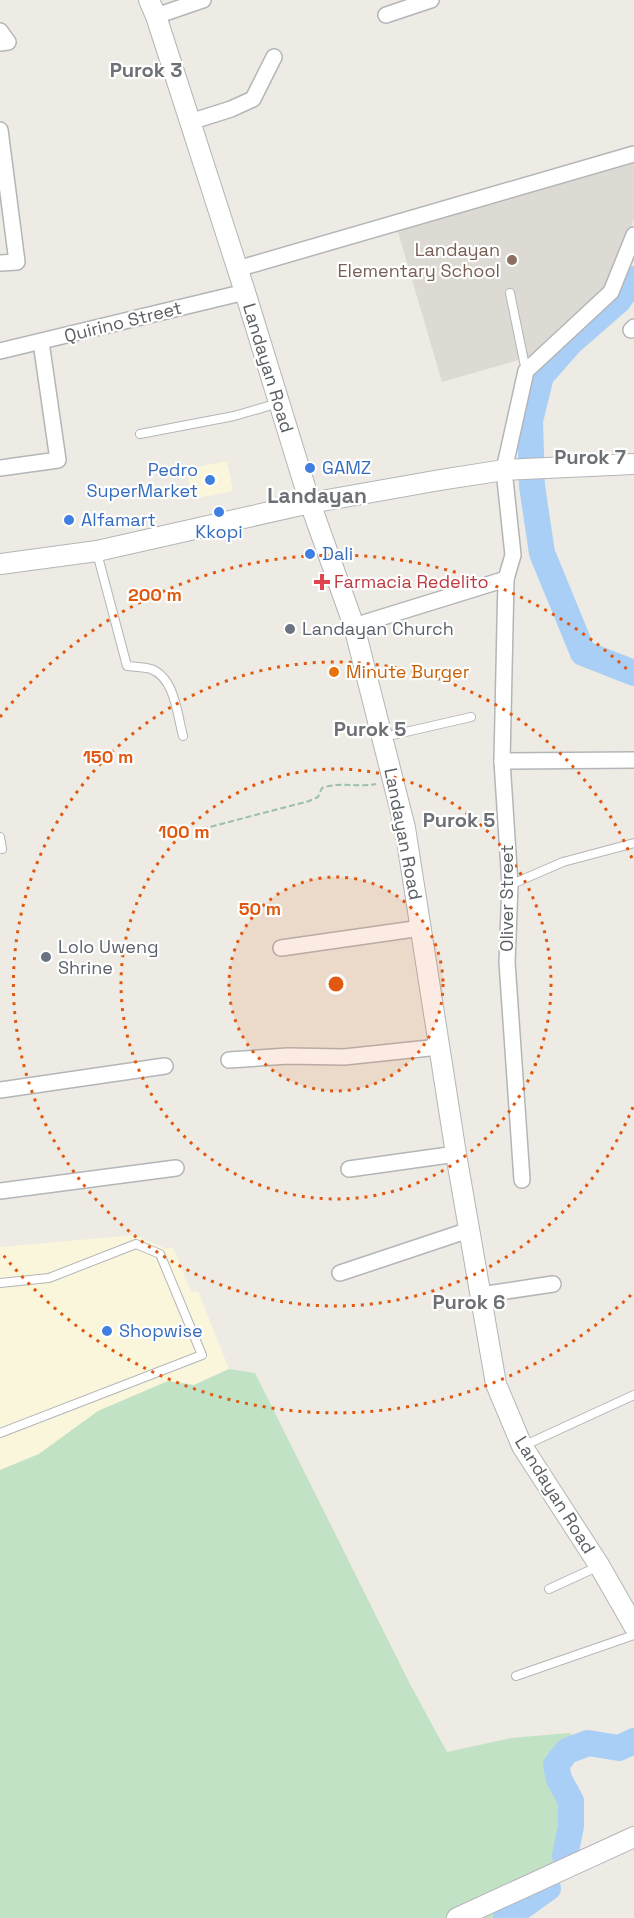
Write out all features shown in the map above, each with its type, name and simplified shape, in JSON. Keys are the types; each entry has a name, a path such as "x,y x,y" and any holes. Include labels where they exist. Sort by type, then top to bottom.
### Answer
{"street":[{"path":"153,8 203,0"},
{"path":"386,15 431,0"},
{"name":"Landayan Road","path":"153,8 245,292 310,503 354,626 405,828 456,1154 496,1384 522,1446 599,1565 634,1626"},
{"path":"0,31 8,42 0,43"},
{"path":"190,122 231,109 253,99 274,57"},
{"path":"0,130 17,262 0,263"},
{"path":"237,269 634,154"},
{"path":"526,370 611,292 634,235"},
{"name":"Quirino Street","path":"0,351 245,292"},
{"path":"0,468 58,459 41,342"},
{"name":"Oliver Street","path":"522,1180 507,962 510,885 502,761 506,579 513,555 504,471 526,370"},
{"path":"0,564 97,551 310,503 504,471 634,464"},
{"path":"354,626 506,579"},
{"path":"502,761 634,760"},
{"path":"281,948 421,928"},
{"path":"229,1060 288,1056 344,1057 439,1047"},
{"path":"0,1090 165,1066"},
{"path":"349,1169 456,1154"},
{"path":"0,1191 176,1168"},
{"path":"340,1273 469,1230"},
{"path":"480,1295 553,1284"},
{"path":"457,1918 634,1837"}],"lane":[{"path":"510,293 526,370"},
{"path":"140,434 234,416 279,403"},
{"path":"97,551 127,666 150,669 162,675 169,685 183,736"},
{"path":"382,737 471,717"},
{"path":"0,837 2,849"},
{"path":"510,885 563,862 634,843"},
{"path":"0,1283 49,1278 136,1244 160,1254 202,1355 0,1434"},
{"path":"522,1446 634,1395"},
{"path":"549,1589 599,1565"},
{"path":"516,1676 634,1635"}],"path":[{"path":"202,829 309,801 318,797 322,788 334,784 346,783 357,787 393,780"}],"shaded area":[{"name":"Landayan Elementary School","path":"634,156 634,219 606,288 536,355 442,382 398,232"},
{"name":"Pedro SuperMarket","path":"227,461 233,491 192,499 186,469"},
{"name":"Shopwise","path":"135,1235 166,1249 173,1247 191,1292 198,1291 229,1369 194,1385 168,1381 98,1411 39,1454 0,1470 0,1247"}],"green space":[{"path":"229,1369 255,1373 411,1686 447,1752 511,1738 569,1733 588,1743 567,1751 556,1765 559,1779 571,1801 571,1826 565,1856 548,1888 506,1918 0,1918 0,1470 39,1454 98,1411 168,1381 194,1385"}],"waterway":[{"path":"634,279 618,301 571,342 541,376 530,421 532,486 542,553 583,653 634,673"},
{"path":"565,1856 571,1826 571,1801 559,1779 556,1765 567,1751 588,1743 619,1748 634,1741"},
{"path":"506,1918 548,1888"}],"place":[{"name":"Landayan Elementary School","path":"512,260"},
{"name":"GAMZ","path":"310,468"},
{"name":"Pedro SuperMarket","path":"210,480"},
{"name":"Kkopi","path":"219,512"},
{"name":"Alfamart","path":"69,520"},
{"name":"Dali","path":"310,554"},
{"name":"Farmacia Redelito","path":"322,582"},
{"name":"Landayan Church","path":"290,629"},
{"name":"Minute Burger","path":"334,672"},
{"name":"Lolo Uweng Shrine","path":"46,957"},
{"name":"Shopwise","path":"107,1331"}],"district":[{"name":"Purok 3","path":"146,70"},
{"name":"Purok 7","path":"590,457"},
{"name":"Landayan","path":"317,496"},
{"name":"Purok 5","path":"370,729"},
{"name":"Purok 5","path":"459,820"},
{"name":"Purok 6","path":"469,1302"}]}
